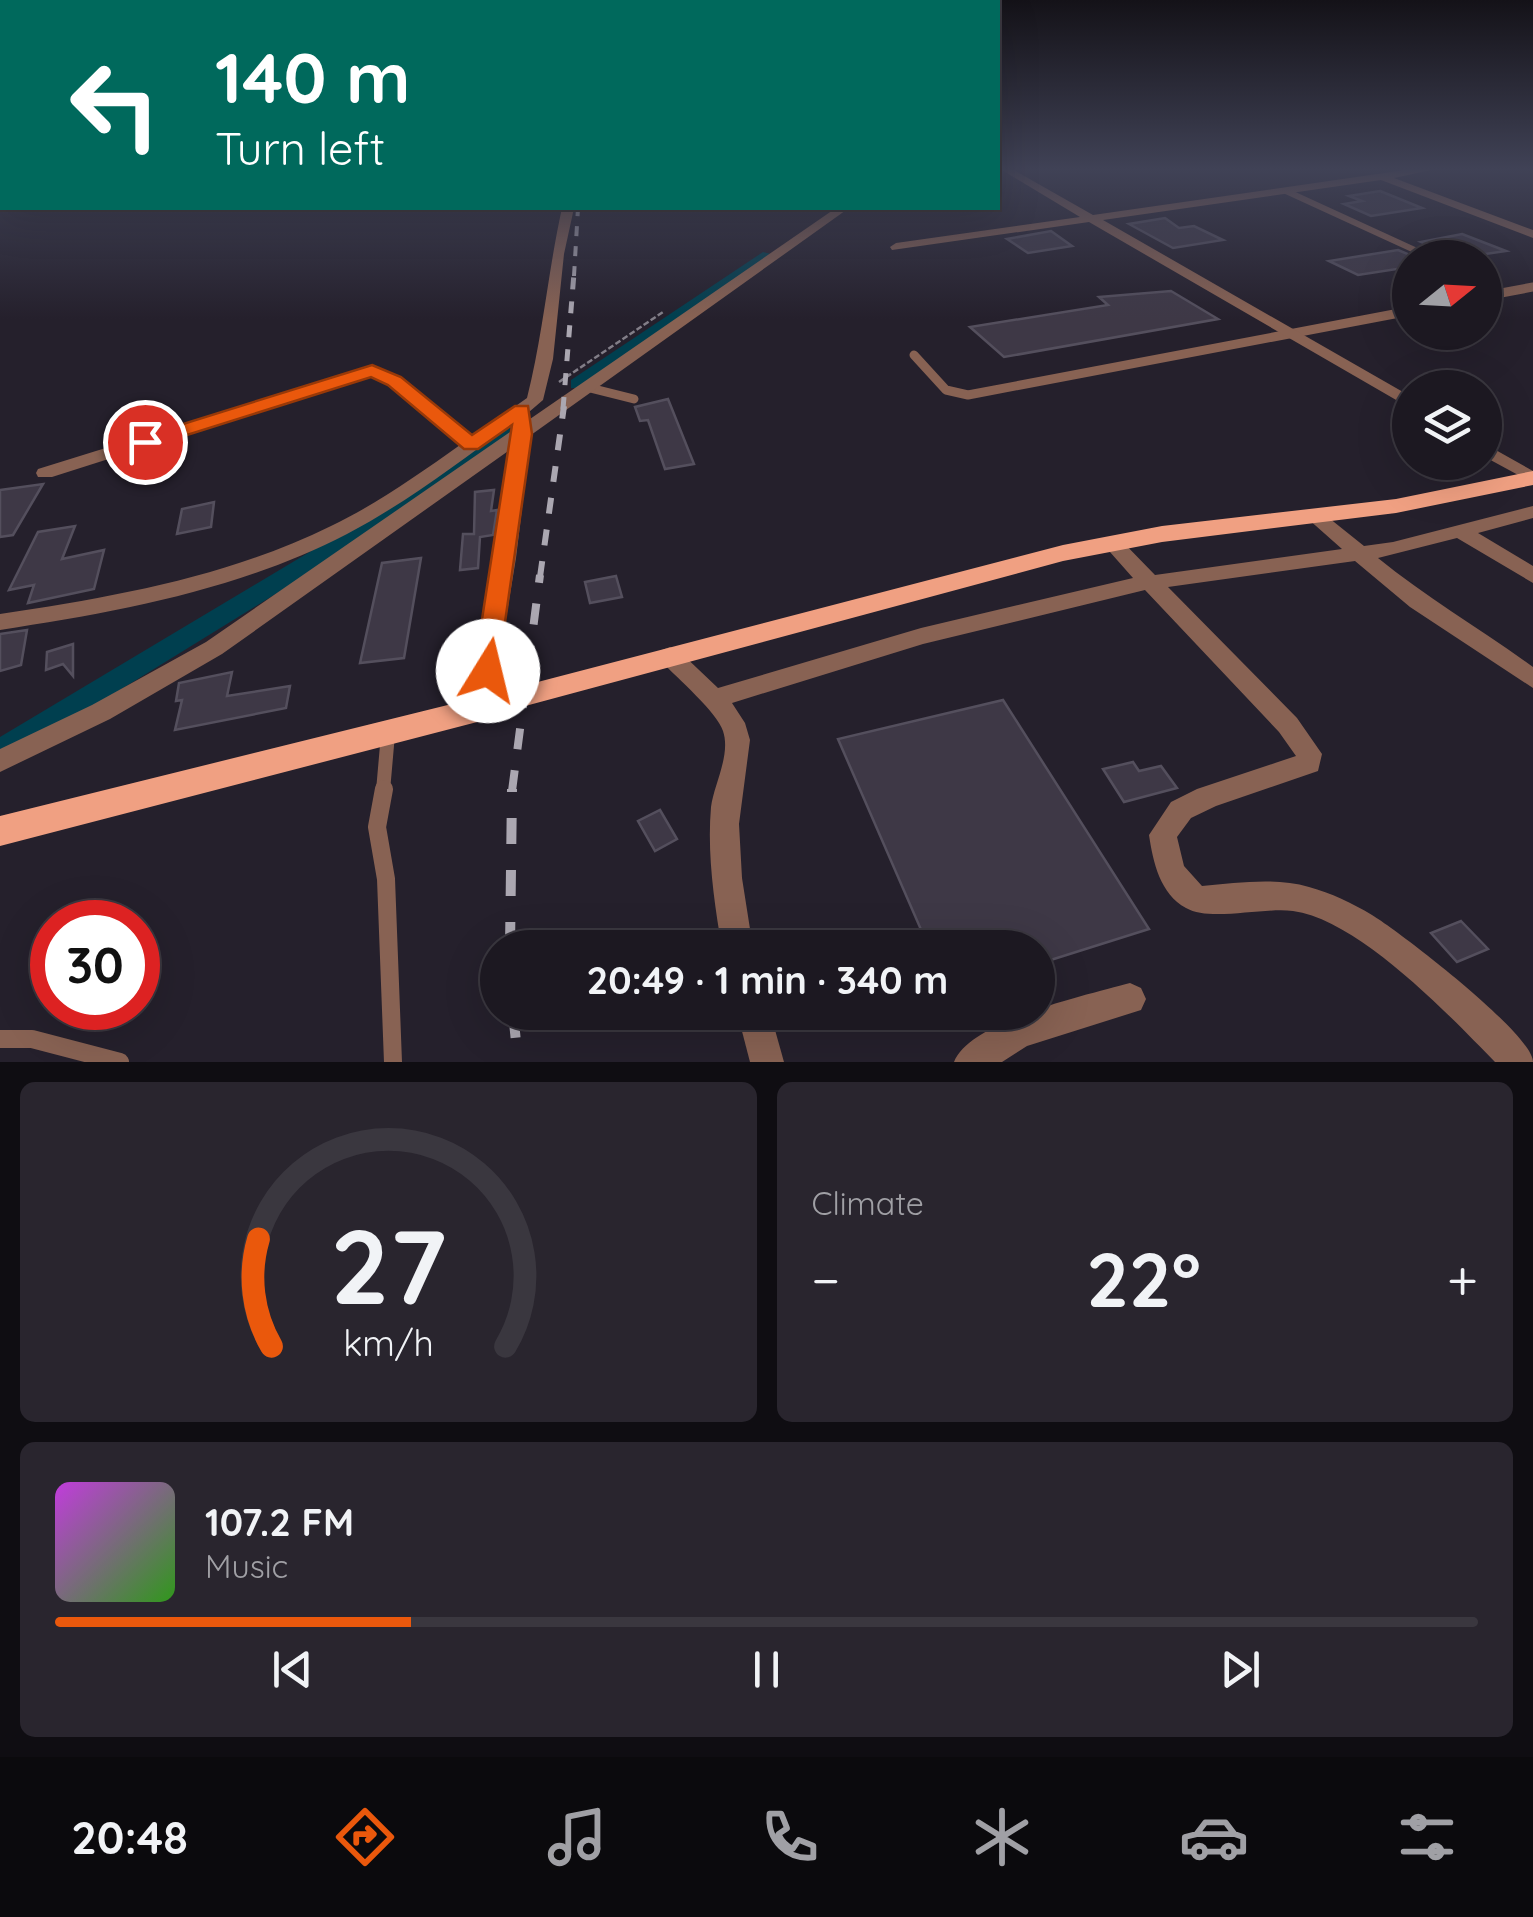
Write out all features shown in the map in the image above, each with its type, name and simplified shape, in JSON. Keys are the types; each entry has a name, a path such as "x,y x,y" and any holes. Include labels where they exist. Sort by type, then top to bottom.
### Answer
{"main road":[{"path":"0,831 1112,543 1317,518 1532,478"}],"street":[{"path":"0,622 153,598 247,568 368,514 521,410 535,400 546,360 565,220"},
{"path":"0,761 101,712 214,648 826,220"},
{"path":"1087,220 1392,392"},
{"path":"896,247 1090,220"},
{"path":"1495,220 1533,234"},
{"path":"46,472 372,370 394,381 471,444"},
{"path":"481,709 522,434 521,410"},
{"path":"1502,459 1532,478"},
{"path":"711,700 920,636 1150,583 1359,555 1533,512"},
{"path":"1317,518 1418,602 1476,637 1533,679"},
{"path":"1460,532 1533,576"},
{"path":"1112,543 1288,725 1309,754 1309,763 1208,797 1182,810 1163,835 1168,868 1186,893 1199,900 1307,900 1350,919 1457,1003 1519,1062"},
{"path":"670,656 728,716 738,746 725,810 736,930"},
{"path":"971,1062 1019,1032 1130,999"},
{"path":"758,1030 767,1062"}],"lane":[{"path":"1348,220 1393,240"},
{"path":"1502,293 1533,287"},
{"path":"914,355 946,390 968,396 1392,315"},
{"path":"590,388 634,399"},
{"path":"388,730 386,776 377,826 387,897 393,1062"},
{"path":"0,1039 32,1039 120,1062"}],"building":[{"path":"1167,220 1179,228 1194,226 1223,240 1173,248 1129,224"},
{"path":"1051,231 1072,246 1028,253 1007,239"},
{"path":"1462,234 1478,240 1431,240"},
{"path":"1392,251 1392,270 1358,275 1329,261"},
{"path":"1171,291 1218,319 1004,357 970,327 1108,305 1099,297"},
{"path":"668,399 694,464 665,469 648,420 640,421 635,407"},
{"path":"43,484 13,535 0,537 0,490"},
{"path":"494,490 491,511 497,510 493,535 480,537 478,568 460,570 463,534 474,534 475,492"},
{"path":"214,502 211,527 177,534 182,509"},
{"path":"75,526 62,559 104,550 94,589 28,603 34,585 9,590 38,532"},
{"path":"421,558 404,658 360,663 382,563"},
{"path":"616,576 622,597 590,603 585,582"},
{"path":"27,630 21,665 0,671 0,634"},
{"path":"73,644 73,676 63,664 46,670 47,652"},
{"path":"232,672 227,696 290,686 286,708 175,730 182,700 176,701 179,683"},
{"path":"1003,700 1149,929 1055,959 1055,930 921,930 838,739"},
{"path":"1133,762 1139,771 1161,766 1177,788 1124,802 1103,769"},
{"path":"660,810 677,839 655,851 638,821"},
{"path":"1461,921 1488,949 1457,962 1431,933"}],"waterway":[{"path":"577,384 768,255"},
{"path":"0,752 381,519 509,428"}],"railway":[{"path":"574,276 577,220"},
{"path":"563,409 574,273"},
{"path":"540,577 564,406"},
{"path":"512,791 540,575"},
{"path":"510,930 512,789"},
{"path":"515,1030 518,1062"}],"route":[{"path":"145,442 372,370 394,381 471,444 521,410 522,434 488,671"}]}
